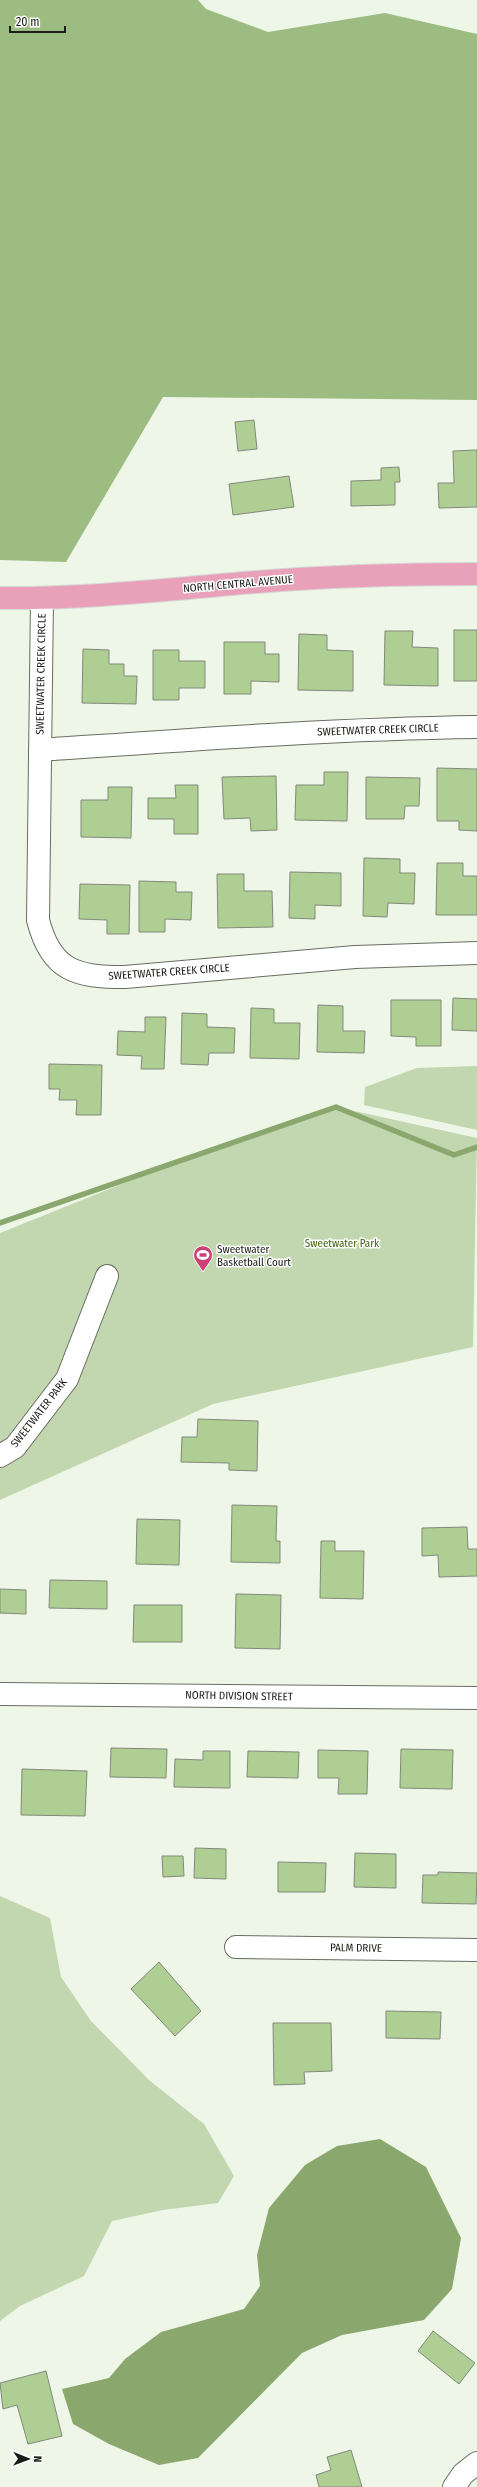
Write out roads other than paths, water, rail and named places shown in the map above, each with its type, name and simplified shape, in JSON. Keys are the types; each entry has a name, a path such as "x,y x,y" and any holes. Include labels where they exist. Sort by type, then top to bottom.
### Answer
{"main road":[{"name":"NORTH CENTRAL AVENUE","path":"0,598 42,598 405,574 477,574"}],"street":[{"name":"SWEETWATER CREEK CIRCLE","path":"42,598 38,920 44,942 56,960 75,972 97,977 125,977 355,957 477,953"},
{"name":"SWEETWATER CREEK CIRCLE","path":"40,750 298,732 477,727"},
{"name":"SWEETWATER PARK","path":"0,1456 15,1447 67,1379 107,1276"},
{"name":"NORTH DIVISION STREET","path":"0,1694 477,1698"},
{"name":"PALM DRIVE","path":"236,1947 477,1950"},
{"path":"454,2487 463,2474 477,2463"}],"waterway":[{"path":"0,1223 336,1107 454,1155 477,1147"}],"place":[{"name":"Sweetwater Basketball Court","path":"203,1272"}],"park label":[{"name":"Sweetwater Park","path":"342,1243"}]}
